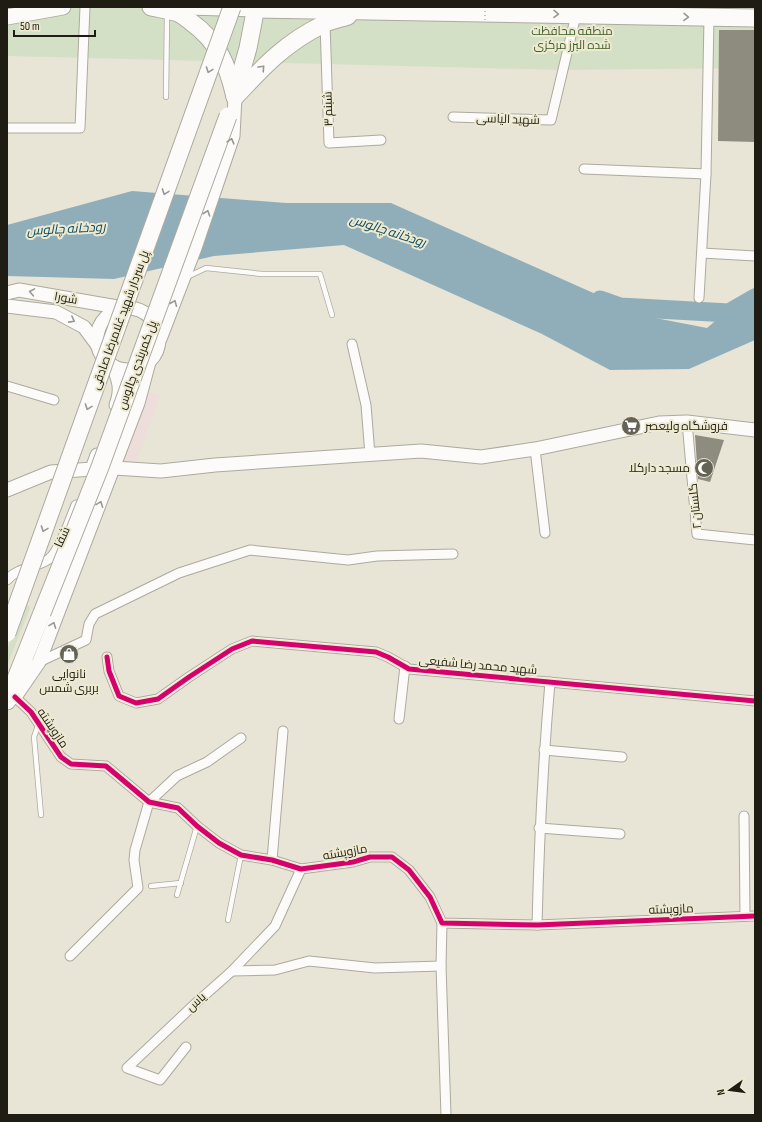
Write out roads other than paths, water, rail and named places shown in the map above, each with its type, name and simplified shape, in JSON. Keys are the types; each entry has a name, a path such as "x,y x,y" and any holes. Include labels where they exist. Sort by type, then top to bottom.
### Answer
{"highway":[{"name":"پل سردار شهید غلامرضا صادقی","path":"7,633 232,7"},
{"path":"159,8 179,14 196,25 209,38 220,54 230,75 235,97"},
{"path":"256,8 363,12 755,18"},
{"name":"پل کمربندی چالوس","path":"10,700 42,613 100,467 235,97 248,48 256,8"},
{"path":"235,97 275,55 304,35 325,23 363,12"}],"main road":[{"path":"7,17 63,7"},
{"path":"187,7 256,8"}],"street":[{"path":"7,128 80,128 85,7"},
{"name":"شهید الیاسی","path":"453,118 551,120 576,15"},
{"path":"699,298 706,174 709,18"},
{"name":"شبنم ۳","path":"325,23 329,143 381,140"},
{"path":"160,339 157,327 149,316 138,310 125,308 113,312 103,321 98,333 98,346 103,357 113,366 125,370 138,369 149,362 157,352 160,339 184,279 233,136 235,97"},
{"path":"584,169 706,174"},
{"path":"702,253 755,256"},
{"name":"شورا","path":"7,293 19,290 125,308"},
{"name":"شورا","path":"7,306 56,312 84,327 98,346"},
{"path":"352,344 366,405 370,455"},
{"path":"10,700 39,662 138,403 149,362"},
{"path":"7,490 51,472 92,469 120,394 118,381 113,366"},
{"path":"7,386 54,400"},
{"path":"120,394 126,390 133,391 138,396 138,403"},
{"path":"114,468 161,471 422,451 481,457 535,449 660,423 687,422 755,430"},
{"name":"گلستان ۲","path":"687,422 697,534 755,540"},
{"path":"535,449 544,533"},
{"name":"شفا","path":"7,580 18,571 49,558 56,552 92,469"},
{"path":"39,662 86,640 89,624 95,614 102,610 179,573 250,550 348,560 377,556 453,554"},
{"name":"شهید محمد رضا شفیعی","path":"107,657 108,671 119,696 136,703 158,699 188,677 232,649 252,641 376,652 409,669 755,701"},
{"path":"399,719 405,666"},
{"path":"537,924 539,828 550,682"},
{"name":"مازوپشته","path":"10,700 31,712 61,757 71,764 106,766 149,802 178,808 197,826 219,843 241,855 272,860 301,869 353,862 370,857 392,857 409,870 430,897 442,923 537,924 755,916"},
{"path":"272,860 283,731"},
{"path":"70,956 138,888 134,860 135,850 149,802 177,776 207,762 241,738"},
{"path":"544,750 622,757"},
{"path":"744,816 745,916"},
{"path":"539,828 620,834"},
{"name":"یاس","path":"186,1047 160,1080 127,1068 232,971 275,926 301,869"},
{"path":"442,923 441,966 446,1115"},
{"path":"232,971 275,970 309,961 374,968 441,966"}],"lane":[{"path":"159,8 166,97"},
{"path":"184,279 206,268 262,274 320,274 332,315"},
{"path":"39,723 34,737 41,815"},
{"path":"177,895 197,826"},
{"path":"228,920 241,855"},
{"path":"151,886 181,883"}],"water":[{"path":"132,191 286,203 391,203 645,316 707,328 755,287 755,340 689,369 610,370 542,334 344,245 214,256 114,279 7,276 7,225"}],"waterway":[{"name":"رودخانه چالوس","path":"600,300 620,307 729,313 755,298"}],"place":[{"name":"فروشگاه ولیعصر","path":"631,426"},
{"name":"مسجد دارکلا","path":"704,468"},
{"name":"نانوایی بربری شمس","path":"69,654"}],"park label":[{"name":"منطقه محافظت شده البرز مرکزی","path":"572,38"}]}
